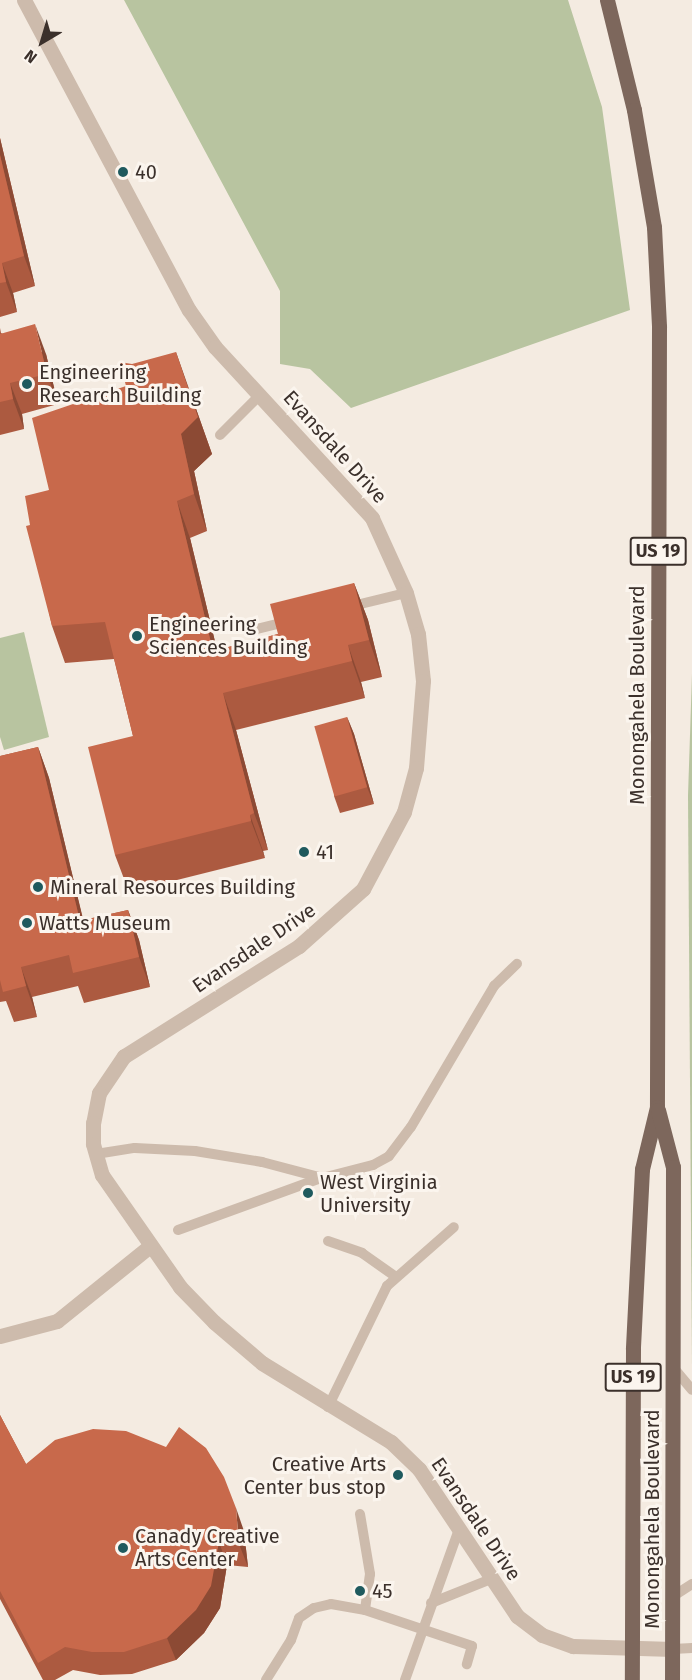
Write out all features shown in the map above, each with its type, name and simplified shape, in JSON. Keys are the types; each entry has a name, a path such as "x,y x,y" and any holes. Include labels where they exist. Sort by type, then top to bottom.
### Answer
{"main road":[{"name":"Monongahela Boulevard","path":"607,0 634,110 654,227 659,327 657,1107 642,1169 633,1349 633,1680"},
{"name":"Monongahela Boulevard","path":"657,1107 673,1167 672,1366 675,1595 672,1680"}],"street":[{"name":"Evansdale Drive","path":"24,0 189,310 215,347 372,518 406,593 418,634 423,681 421,727 404,812 385,854 363,889 316,933 124,1056 99,1093 93,1123 96,1154 113,1194 180,1287 214,1322 262,1364 328,1407 391,1442 419,1469 517,1616 542,1635 573,1646 673,1649"},
{"path":"0,1336 57,1321 150,1246"}],"lane":[{"path":"220,435 259,396"},
{"path":"340,609 406,593"},
{"path":"253,630 296,619"},
{"path":"178,1230 322,1178 358,1171 389,1155 411,1127 494,986 517,964"},
{"path":"96,1154 135,1148 195,1151 262,1162 322,1178"},
{"path":"328,1407 371,1314 396,1277 454,1227"},
{"path":"328,1241 362,1253 396,1277"},
{"path":"672,1366 692,1390"},
{"path":"360,1514 370,1574 365,1610"},
{"path":"405,1680 430,1604 459,1529"},
{"path":"430,1604 491,1580"},
{"path":"675,1595 692,1584"},
{"path":"266,1680 291,1640 299,1618 314,1608 331,1604 365,1610 472,1646 467,1664"},
{"path":"673,1649 692,1648"}],"green space":[{"path":"124,0 568,0 602,107 630,310 351,408 310,369 280,364 280,291"},
{"path":"24,632 49,737 4,750 0,737 0,638"},
{"path":"692,674 692,1367 688,796"}],"building":[{"path":"0,155 24,256 2,263 6,282 0,283"},
{"path":"35,324 47,374 10,383 13,399 0,402 0,334"},
{"name":"Engineering Sciences Building","path":"176,352 198,417 181,434 194,494 177,501 213,651 278,634 270,604 354,583 369,640 348,645 352,661 223,693 254,813 250,815 251,821 115,855 88,747 133,736 105,622 52,626 26,526 30,525 25,496 49,490 32,418 126,386 120,362 132,364"},
{"path":"347,717 367,787 334,797 314,726"},
{"name":"Mineral Resources Building","path":"38,747 80,921 128,910 139,957 73,973 69,955 21,967 26,986 3,992 0,980 0,756"},
{"name":"Canady Creative Arts Center","path":"0,1415 26,1464 55,1440 93,1429 126,1431 166,1447 179,1427 206,1448 224,1477 236,1508 239,1544 219,1542 211,1586 196,1610 167,1638 124,1652 92,1652 65,1647 38,1663 0,1591"}],"place":[{"name":"40","path":"123,172"},
{"name":"Engineering Research Building","path":"27,384"},
{"name":"Engineering Sciences Building","path":"137,636"},
{"name":"41","path":"304,852"},
{"name":"Mineral Resources Building","path":"38,887"},
{"name":"Watts Museum","path":"27,923"},
{"name":"West Virginia University","path":"308,1193"},
{"name":"Creative Arts Center bus stop","path":"398,1475"},
{"name":"Canady Creative Arts Center","path":"123,1548"},
{"name":"45","path":"360,1591"}]}
